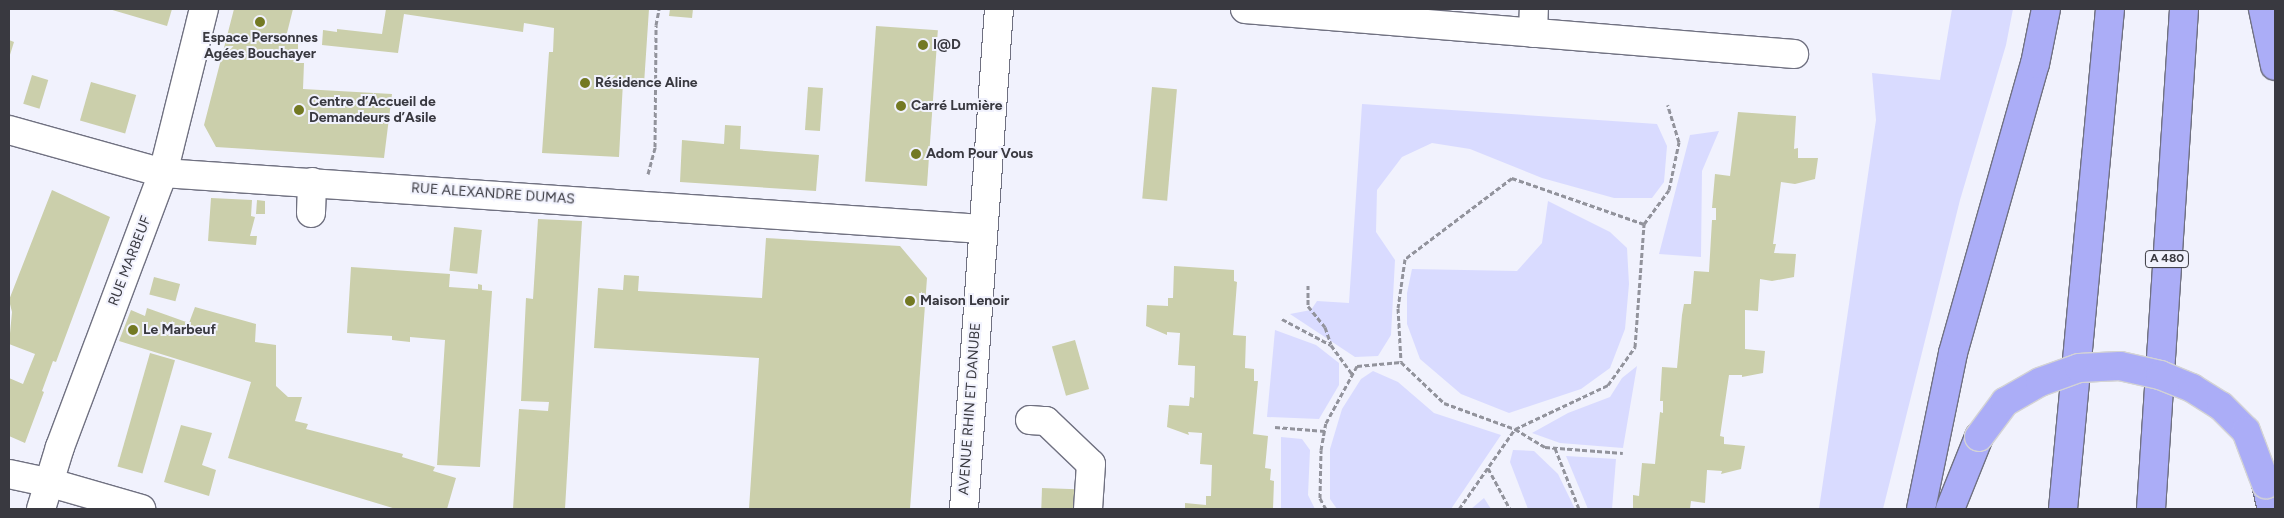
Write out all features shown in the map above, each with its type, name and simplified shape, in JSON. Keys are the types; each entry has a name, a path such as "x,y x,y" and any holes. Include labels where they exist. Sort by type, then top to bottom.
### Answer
{"highway":[{"path":"1921,509 1953,353 2035,64 2046,9"},
{"path":"2062,509 2110,9"},
{"name":"A 480","path":"2151,509 2184,9"},
{"path":"2263,9 2275,66"},
{"path":"1950,509 1979,437 2005,402 2040,382 2079,368 2120,366 2176,381 2221,406 2246,432 2269,497"}],"street":[{"name":"RUE MARBEUF","path":"41,509 51,483 60,447 163,173 204,9"},
{"name":"AVENUE RHIN ET DANUBE","path":"964,509 982,228 999,9"},
{"path":"1245,9 1533,21 1794,54"},
{"name":"RUE ALEXANDRE DUMAS","path":"9,130 163,173 982,228"},
{"path":"311,213 312,182"},
{"path":"1030,420 1046,421 1091,464 1088,509"},
{"path":"9,474 51,483 140,509"}],"path":[{"path":"647,204 648,178 655,147 656,25 660,9"},
{"path":"1459,509 1515,429 1608,384 1635,347 1644,224 1670,190 1679,142 1668,105"},
{"path":"1623,454 1545,447 1515,429 1444,404 1401,362 1398,308 1405,259 1512,178 1644,224"},
{"path":"1308,285 1308,306 1325,328 1331,345 1352,374"},
{"path":"1282,319 1331,345"},
{"path":"1326,509 1320,498 1324,431 1352,374 1357,366 1401,362"},
{"path":"1275,427 1324,431"},
{"path":"1555,448 1579,509"},
{"path":"1488,467 1510,509"}],"shaded area":[{"path":"1952,9 2013,9 2006,45 1960,200 1883,509 1819,509 1876,120 1872,73 1940,80"},
{"path":"1362,104 1657,124 1667,146 1664,182 1652,198 1614,198 1542,178 1470,149 1432,143 1402,157 1377,190 1376,232 1395,260 1391,335 1378,356 1355,357 1290,314 1311,310 1317,301 1349,303"},
{"path":"1719,131 1702,171 1701,257 1659,254 1690,135"},
{"path":"1548,201 1610,232 1627,248 1629,284 1625,329 1610,368 1581,389 1509,413 1461,394 1420,359 1407,324 1407,293 1412,269 1517,271 1542,243"},
{"path":"1275,330 1316,345 1339,363 1339,385 1319,419 1267,417"},
{"path":"1637,366 1623,448 1560,443 1532,433 1568,413 1610,397 1622,378"},
{"path":"1373,371 1398,382 1434,413 1501,435 1451,509 1337,509 1330,499 1330,449 1342,409 1361,379"},
{"path":"1281,437 1302,439 1310,450 1308,495 1315,509 1281,509"},
{"path":"1513,450 1534,451 1558,474 1575,509 1528,509 1510,462"},
{"path":"1566,456 1616,459 1612,509 1588,509"},
{"path":"1484,498 1491,509 1471,509"}],"building":[{"path":"109,9 172,9 167,26"},
{"name":"Centre d’Accueil de Demandeurs d’Asile","path":"234,9 293,9 285,41 298,42 298,63 304,63 303,89 392,94 384,158 216,147 204,125"},
{"name":"Résidence Aline","path":"386,9 649,9 644,84 623,82 619,157 542,153 549,52 553,52 554,28 524,23 523,32 404,14 398,53 322,45 323,30 337,32 337,29 382,34"},
{"path":"670,9 693,9 692,18 669,16"},
{"name":"Carré Lumière","path":"876,26 938,30 927,186 865,182"},
{"path":"9,40 14,42 9,58"},
{"path":"32,75 48,80 39,109 23,104"},
{"path":"91,82 136,95 125,133 80,120"},
{"path":"808,87 823,88 820,131 805,130"},
{"path":"1152,87 1177,89 1167,201 1142,199"},
{"path":"1738,112 1796,116 1794,149 1798,148 1798,158 1818,158 1815,179 1795,184 1781,182 1773,244 1776,244 1774,253 1796,254 1794,277 1772,281 1760,279 1758,311 1745,310 1745,349 1765,351 1763,373 1742,377 1742,375 1729,375 1720,436 1724,437 1724,444 1745,446 1741,469 1721,474 1722,471 1707,470 1705,503 1691,501 1690,509 1633,509 1633,495 1639,496 1642,463 1655,464 1660,412 1663,413 1663,401 1660,401 1662,367 1677,368 1682,315 1684,304 1691,304 1694,271 1709,272 1712,220 1716,220 1716,208 1712,208 1715,174 1730,176"},
{"path":"725,125 741,126 740,149 819,155 816,191 680,182 682,140 724,144"},
{"path":"52,190 110,217 56,362 53,361 42,391 44,392 25,443 9,436 9,378 23,384 35,354 9,344 12,312 9,300"},
{"path":"211,198 252,200 251,216 255,217 250,236 257,236 256,245 208,241"},
{"path":"257,200 265,201 265,214 256,214"},
{"path":"538,219 582,221 565,509 513,509 519,409 548,411 549,402 521,401 526,298 533,299"},
{"path":"454,227 482,230 477,274 449,271"},
{"path":"766,238 900,246 927,278 910,509 749,509 759,358 594,348 598,288 623,290 624,275 639,276 638,291 762,298"},
{"path":"1174,266 1234,270 1234,281 1237,282 1233,335 1246,336 1245,368 1254,369 1254,381 1258,381 1253,434 1268,436 1265,468 1271,469 1270,480 1274,481 1273,509 1185,509 1185,503 1206,505 1206,496 1211,496 1212,465 1200,464 1202,433 1188,432 1189,435 1167,427 1169,405 1189,406 1190,397 1194,398 1195,366 1178,365 1180,333 1167,332 1167,335 1146,326 1147,305 1168,306 1168,298 1173,298"},
{"path":"351,267 450,274 449,287 478,289 478,284 482,285 482,290 492,291 480,467 437,465 445,340 410,337 410,342 392,340 392,336 347,333"},
{"path":"154,277 180,284 175,301 149,294"},
{"path":"195,307 256,324 255,342 276,345 276,386 288,397 302,397 295,421 308,424 306,429 403,454 402,457 435,467 433,471 456,478 447,509 396,509 228,458 251,382 119,341 131,310 145,316 147,308 189,323"},
{"path":"1075,340 1089,389 1066,396 1052,347"},
{"path":"150,353 175,360 142,474 117,466"},
{"path":"181,425 212,433 202,465 216,470 209,496 164,482"},
{"path":"1042,488 1076,489 1075,509 1041,509"}],"place":[{"name":"Espace Personnes Agées Bouchayer","path":"260,22"},
{"name":"I@D","path":"923,45"},
{"name":"Résidence Aline","path":"585,83"},
{"name":"Carré Lumière","path":"901,106"},
{"name":"Centre d’Accueil de Demandeurs d’Asile","path":"299,110"},
{"name":"Adom Pour Vous","path":"916,154"},
{"name":"Maison Lenoir","path":"910,301"},
{"name":"Le Marbeuf","path":"133,330"}]}
